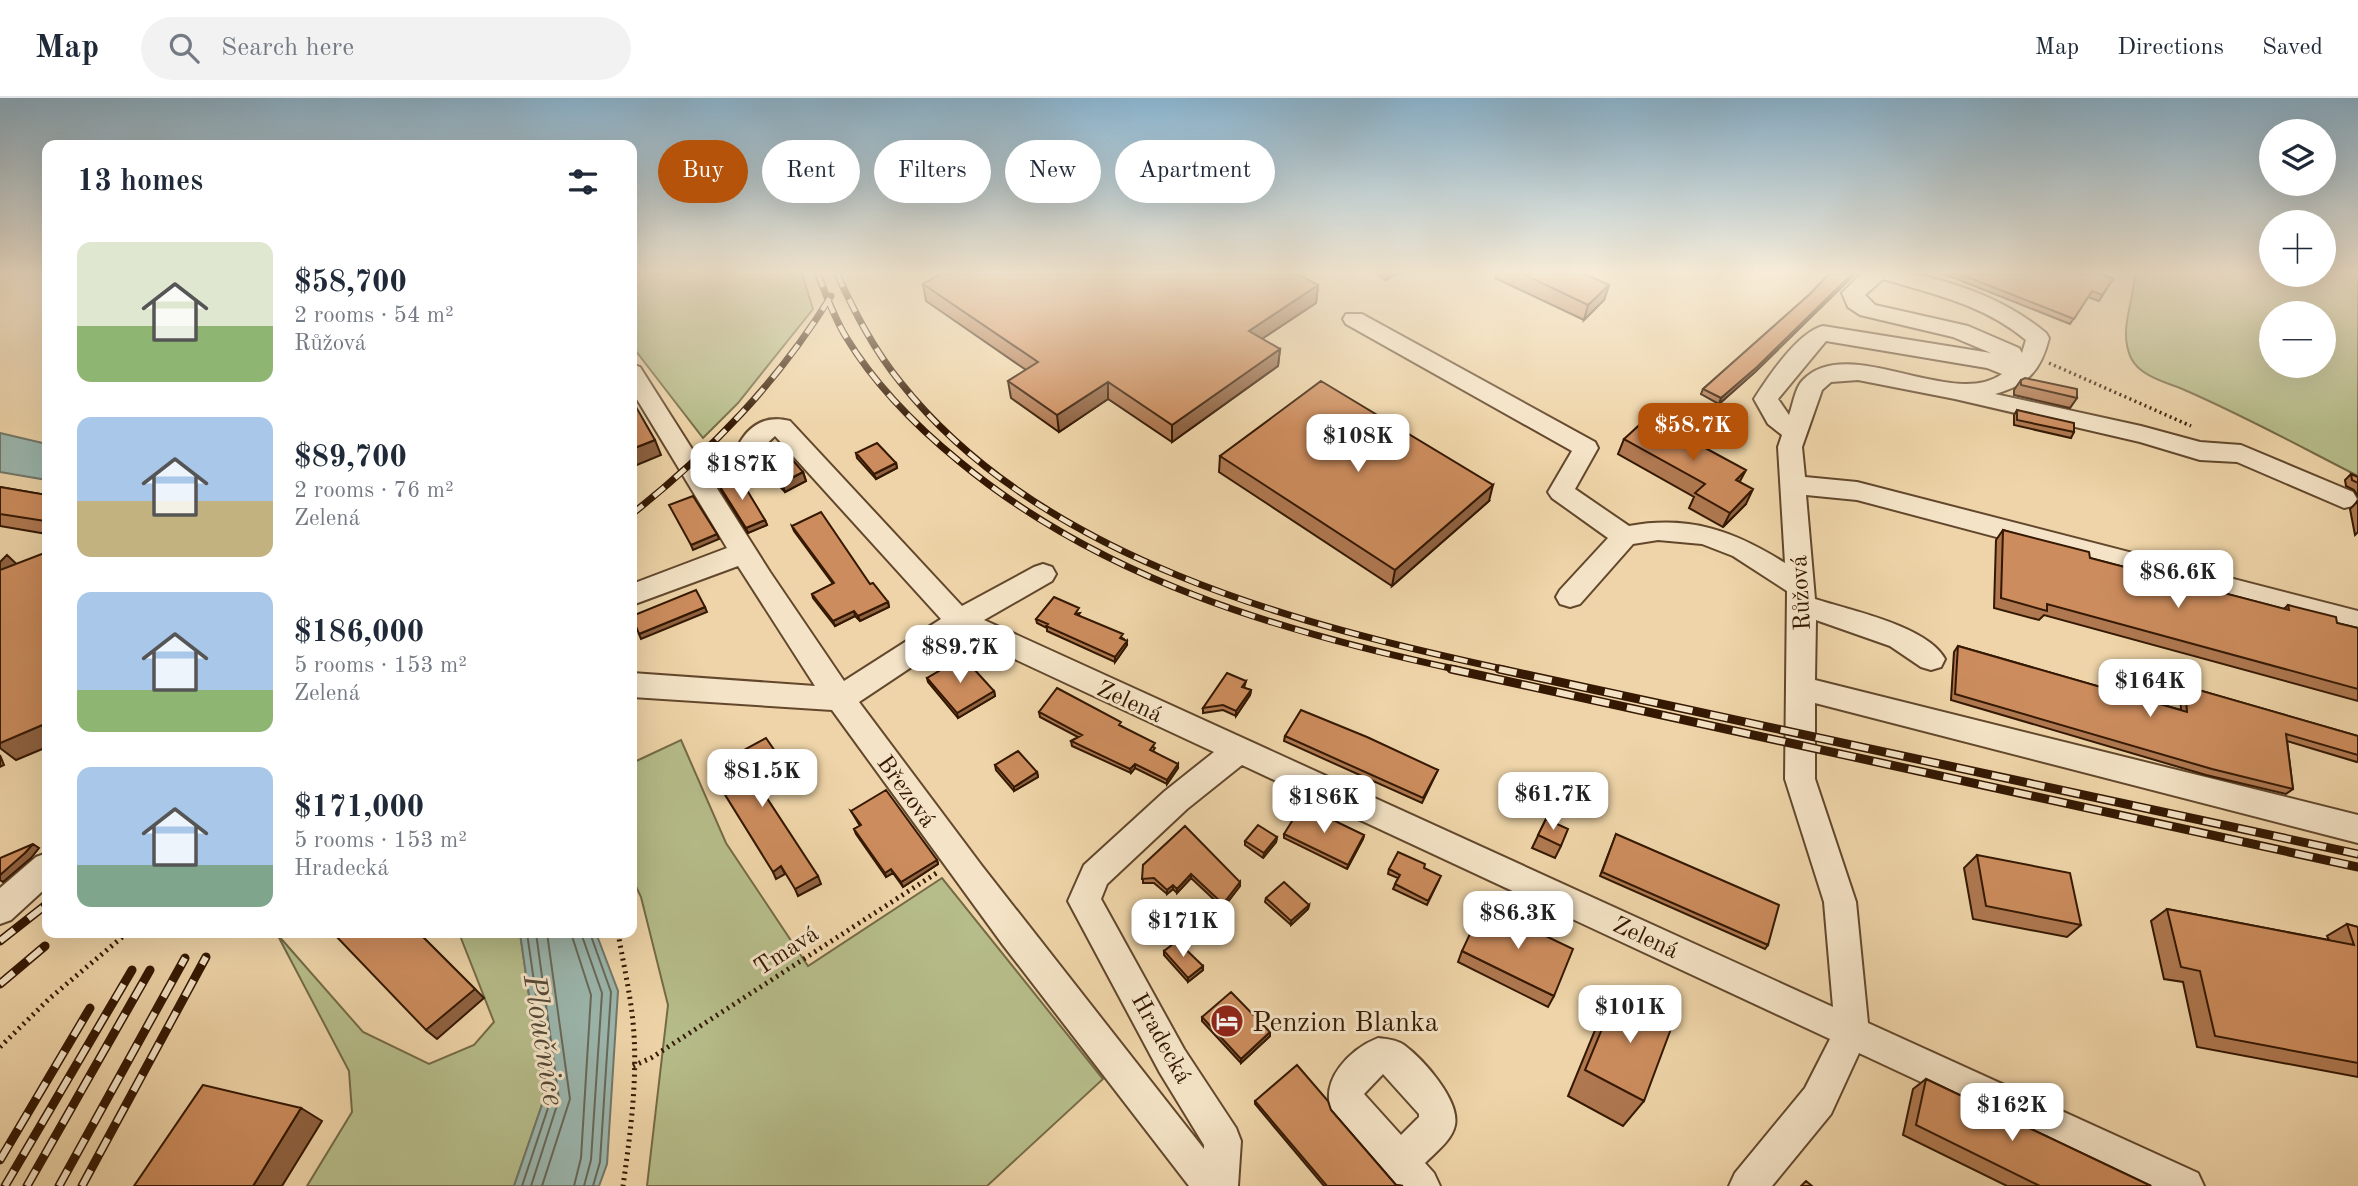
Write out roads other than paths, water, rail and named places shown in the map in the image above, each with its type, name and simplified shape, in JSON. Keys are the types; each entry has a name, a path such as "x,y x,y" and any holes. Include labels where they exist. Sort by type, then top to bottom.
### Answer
{"street":[{"path":"1364,325 1586,448 1561,492 1625,536"},
{"path":"1933,325 1960,331 2027,364"},
{"path":"2025,325 2038,338 2027,364"},
{"path":"1795,433 1777,418 1766,399 1779,380 1823,333 1992,361 2027,364"},
{"name":"Růžová","path":"1852,1031 1840,902 1800,779 1802,596 1790,447 1811,386 1825,374 1858,372 1952,391 1983,389 2005,383 2027,364"},
{"name":"Březová","path":"637,380 743,552 840,699 956,860 1193,1164 1217,1186"},
{"path":"1952,391 1972,398 2141,434 2200,451 2241,454 2344,499"},
{"name":"Zelená","path":"751,444 769,427 781,427 959,621 2185,1186"},
{"path":"1793,485 1857,491 2358,622"},
{"path":"1570,597 1625,536 1658,530 1705,535 1742,549 1802,596 1900,638 1931,659"},
{"path":"637,594 743,552"},
{"path":"637,685 840,699 959,621 1043,574"},
{"path":"1802,688 2358,829"},
{"name":"Hradecká","path":"1217,1186 1223,1141 1171,1060 1113,948 1084,901 1095,875 1176,800 1238,751"},
{"path":"0,909 42,871"},
{"path":"1748,1186 1818,1101 1852,1031"}],"water":[{"path":"0,433 42,443 42,479 0,472"},
{"name":"Ploučnice","path":"521,938 598,938 618,991 607,1164 599,1186 514,1186 544,1099"}],"railway":[{"path":"637,510 689,465 741,414 789,357 812,325"},
{"path":"840,325 857,355 883,388 944,449 1015,503 1073,539 1134,570 1261,619 1326,638 1459,670"},
{"path":"863,325 882,358 901,383 959,444 1025,496 1099,539 1178,576 1260,606 1344,631 1507,670"},
{"path":"1451,669 2358,867"},
{"path":"1499,669 2358,854"},
{"path":"0,941 42,908"},
{"path":"0,984 45,946"},
{"path":"82,1186 206,957"},
{"path":"59,1186 185,958"},
{"path":"5,1186 132,970"},
{"path":"27,1186 150,970"},
{"path":"0,1160 90,1008"}],"place":[{"name":"Penzion Blanka","path":"1227,1021"}]}
